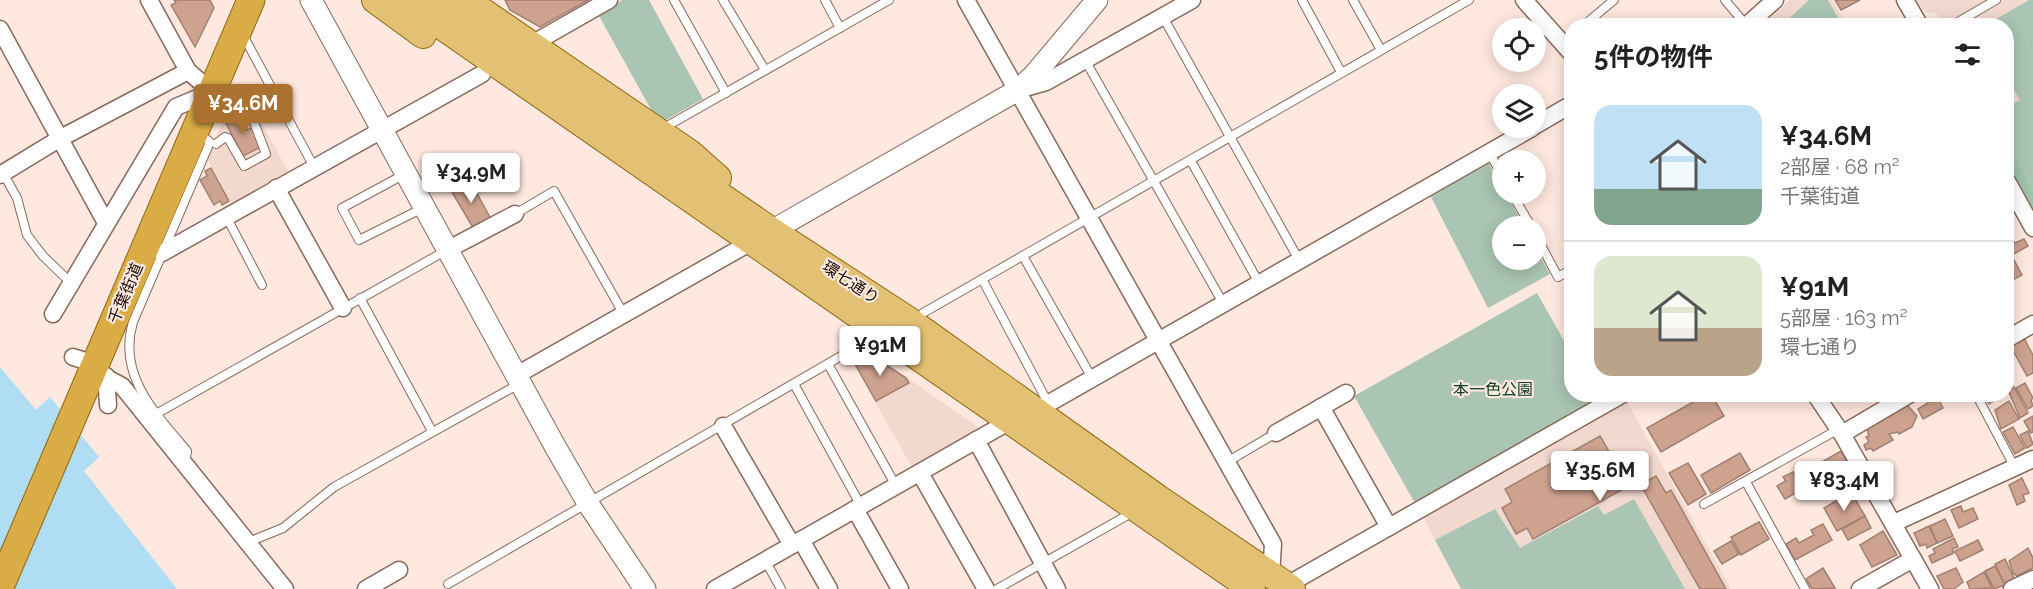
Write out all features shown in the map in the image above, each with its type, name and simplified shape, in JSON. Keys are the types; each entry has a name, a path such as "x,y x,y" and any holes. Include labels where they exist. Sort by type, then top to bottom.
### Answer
{"highway":[{"name":"千葉街道","path":"0,587 90,371 206,137 212,92 251,0"}],"main road":[{"path":"375,0 482,54 635,180 691,212 763,236"},
{"name":"環七通り","path":"404,0 482,54 763,236 910,321 1042,407 1158,498 1276,584"},
{"name":"環七通り","path":"436,0 482,54"},
{"path":"466,0 690,153 763,236"},
{"name":"環七通り","path":"763,236 1010,421 1138,509 1276,584"}],"street":[{"path":"53,314 176,107 212,92 188,71 149,0"},
{"path":"311,0 517,380 589,505 645,589"},
{"path":"532,44 609,0"},
{"path":"966,0 1273,544 1276,584 1389,527 1609,402"},
{"path":"1018,90 1097,0"},
{"path":"517,380 623,313 1018,90 1046,82 1192,0"},
{"path":"1524,0 1564,39"},
{"path":"1755,18 1775,0"},
{"path":"1905,0 1915,18"},
{"path":"0,29 106,223"},
{"path":"162,253 381,130 482,54"},
{"path":"2,174 60,139 188,71"},
{"path":"1546,119 1564,109"},
{"path":"1042,407 1514,138"},
{"path":"276,188 343,308"},
{"path":"2014,194 2033,228"},
{"path":"447,250 515,214"},
{"path":"2014,335 2033,324"},
{"path":"90,371 108,405"},
{"path":"90,371 122,386 245,543 285,589"},
{"path":"1276,433 1346,393"},
{"path":"1820,402 1840,432 1930,589"},
{"path":"1840,432 1895,402"},
{"path":"1321,407 1389,527"},
{"path":"715,589 1010,421"},
{"path":"723,426 796,543 829,589"},
{"path":"976,440 1057,589"},
{"path":"1893,524 2033,459"},
{"path":"920,472 986,589"},
{"path":"858,508 900,589"},
{"path":"1860,589 1912,559"},
{"path":"366,589 399,570"},
{"path":"2012,589 2033,579"}],"lane":[{"path":"674,0 726,93"},
{"path":"723,0 765,70"},
{"path":"825,0 840,28"},
{"path":"669,125 840,28 877,3 889,0"},
{"path":"1302,0 1341,72"},
{"path":"1353,0 1381,50"},
{"path":"923,313 1469,0"},
{"path":"1593,18 1614,0"},
{"path":"1725,0 1740,18"},
{"path":"1965,18 1996,0"},
{"path":"1163,16 1299,260"},
{"path":"239,28 314,167"},
{"path":"1085,60 1223,303"},
{"path":"206,137 225,136 228,138 244,166 266,154 254,122"},
{"path":"184,463 187,451 139,390 132,370 129,346 133,322 210,142 206,137"},
{"path":"1489,152 1492,157"},
{"path":"1191,161 1259,283"},
{"path":"2,174 17,198 27,235 44,256 72,283"},
{"path":"405,174 342,208 359,240 423,208"},
{"path":"515,214 554,191 623,313"},
{"path":"226,216 262,285"},
{"path":"156,414 447,250"},
{"path":"1546,254 1558,276 1564,273"},
{"path":"1023,256 1092,378"},
{"path":"982,279 1042,407"},
{"path":"360,297 432,431"},
{"path":"448,584 589,505 867,341"},
{"path":"828,364 896,486"},
{"path":"245,543 282,528 334,487 517,380"},
{"path":"794,384 858,508"},
{"path":"1981,402 2015,468"},
{"path":"1704,504 1840,432"},
{"path":"1227,462 1276,433"},
{"path":"1746,482 1805,589"},
{"path":"997,589 1138,509"},
{"path":"765,560 781,589"}],"shaded area":[{"path":"1789,0 1832,0 1843,18 1771,18"},
{"path":"1915,0 2033,0 2033,208 2014,174 2014,18 1939,18 1932,12 1928,14 1925,9 1921,11"},
{"path":"240,83 290,175 234,207 207,158"},
{"path":"866,349 985,432 914,471 850,357"},
{"path":"1622,402 1627,402 1731,589 1461,589 1422,515"}],"green space":[{"path":"622,0 649,0 703,99 659,124 598,14"},
{"path":"1809,0 1828,0 1838,18 1790,18"},
{"path":"2029,0 2033,0 2033,191 2014,157 2014,103 2020,100 2014,90 2014,18 1998,18"},
{"path":"2014,157 2033,191 2033,208 2014,174"},
{"path":"1488,161 1492,170 1492,204 1512,204 1518,216 1492,216 1492,270 1546,270 1546,267 1550,274 1488,308 1429,193"},
{"name":"本一色公園","path":"1537,293 1564,341 1564,402 1599,402 1416,505 1354,396"},
{"path":"1634,499 1685,589 1461,589 1435,540 1495,509 1520,548 1598,506 1604,515"}],"water":[{"path":"0,367 36,410 50,397 99,457 84,471 177,589 0,589"}],"building":[{"path":"174,0 210,0 214,8 195,47 171,5 176,3"},
{"path":"505,0 588,0 540,27 510,10"},
{"path":"1835,0 1860,0 1841,10"},
{"path":"239,114 247,130 252,128 261,147 243,156 225,121"},
{"path":"211,168 229,201 222,205 220,201 214,205 200,180 207,176 205,171"},
{"path":"468,177 492,221 475,231 449,187"},
{"path":"2024,239 2028,246 2014,254 2014,242"},
{"path":"2014,260 2022,275 2014,279"},
{"path":"2024,338 2033,355 2033,373 2027,376 2014,352 2014,343"},
{"path":"871,355 906,378 909,383 876,401 855,364"},
{"path":"2025,383 2033,398 2031,400 2033,406 2028,409 2016,388"},
{"path":"2014,387 2028,413 2020,418 2013,402"},
{"path":"1693,402 1716,402 1724,416 1661,452 1647,428"},
{"path":"1940,402 1943,408 1923,419 1918,409 1928,403"},
{"path":"2010,402 2019,419 2001,429 1995,410"},
{"path":"1907,405 1917,416 1912,427 1899,434 1898,432 1889,434 1893,440 1873,451 1871,448 1866,450 1864,445 1869,442 1866,437 1869,436 1867,428"},
{"path":"2033,416 2033,432 2031,433 2024,421"},
{"path":"2013,427 2025,448 2015,454 2003,432"},
{"path":"2028,431 2033,444 2027,448 2020,435"},
{"path":"1600,436 1618,467 1634,458 1647,481 1656,476 1666,493 1671,490 1726,589 1700,589 1631,468 1622,473 1629,486 1533,539 1527,528 1516,534 1502,508 1512,502 1505,489"},
{"path":"1841,451 1856,478 1821,498 1806,471"},
{"path":"1740,453 1750,470 1711,493 1701,475"},
{"path":"1688,463 1706,494 1688,505 1669,473"},
{"path":"1793,472 1803,489 1785,499 1777,486 1786,481 1783,477"},
{"path":"2022,478 2029,493 2023,495 2025,501 2017,505 2009,485"},
{"path":"1851,492 1865,516 1837,531 1824,508"},
{"path":"1961,506 1963,512 1973,508 1978,519 1959,528 1951,510"},
{"path":"1865,516 1871,528 1848,540 1842,529"},
{"path":"1945,519 1953,536 1937,543 1930,526"},
{"path":"1759,522 1769,539 1741,555 1731,537"},
{"path":"1823,524 1832,540 1795,560 1786,544 1796,538 1799,543 1814,535 1811,530"},
{"path":"1929,526 1937,543 1927,548 1926,544 1920,546 1914,533"},
{"path":"1883,531 1897,555 1872,567 1860,545"},
{"path":"1954,538 1958,547 1952,549 1954,553 1932,563 1929,556 1935,553 1933,549"},
{"path":"1978,540 1983,550 1960,561 1955,551"},
{"path":"1731,541 1739,554 1722,564 1714,551"},
{"path":"2028,548 2033,558 2033,568 2017,576 2013,573 2009,561"},
{"path":"2005,559 2015,580 2005,585 1995,564"},
{"path":"1995,566 2005,585 1994,589 1985,571"},
{"path":"1823,568 1835,588 1812,589 1806,579"},
{"path":"1956,568 1963,582 1954,589 1944,589 1937,576"},
{"path":"1984,572 1992,588 1970,589 1967,582"}]}
